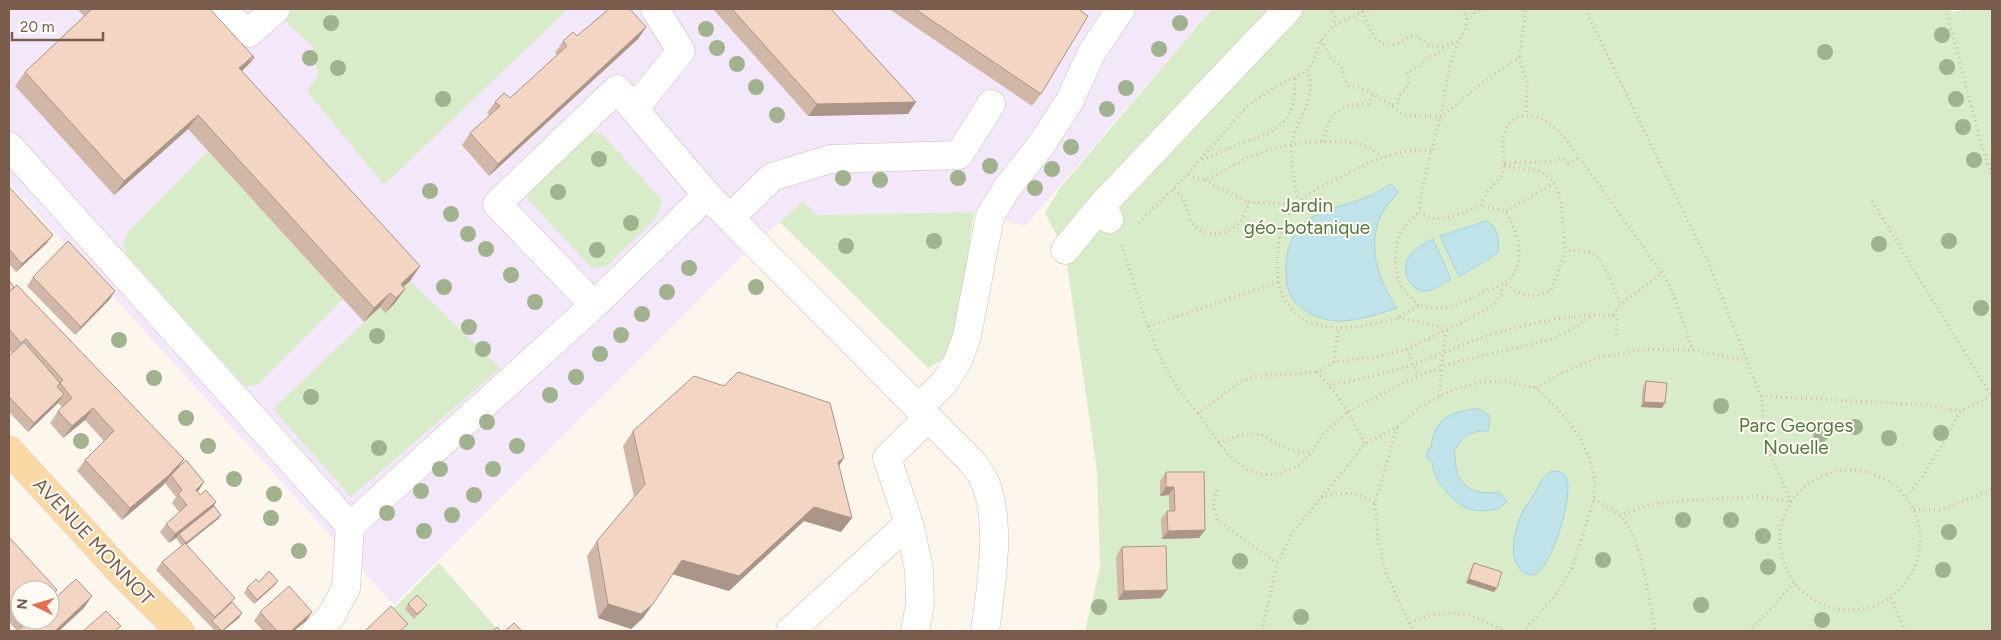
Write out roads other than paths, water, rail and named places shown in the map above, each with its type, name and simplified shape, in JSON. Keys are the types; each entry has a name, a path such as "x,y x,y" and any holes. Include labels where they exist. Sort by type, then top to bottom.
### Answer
{"main road":[{"name":"AVENUE MONNOT","path":"9,450 118,569 180,631"}],"street":[{"path":"219,9 249,33 276,9"},
{"path":"635,108 681,51 655,9"},
{"path":"915,631 920,604 919,569 910,523 887,458 923,413 958,361 967,336 990,216 1007,188 1041,145 1069,102 1092,52 1121,9"},
{"path":"1065,250 1111,221 1288,9"},
{"path":"594,305 497,204 617,89 707,195 972,462 984,478 990,499 994,527 993,571 985,631"},
{"path":"730,218 772,177 830,159 959,155 991,104"},
{"path":"9,146 350,526"},
{"path":"316,631 330,618 346,588 350,526 594,305 707,195"},
{"path":"790,631 910,523"}],"water":[{"path":"1391,184 1399,192 1382,213 1377,225 1375,250 1376,262 1384,286 1397,308 1363,318 1342,321 1327,320 1305,311 1294,300 1286,281 1288,251 1291,240 1297,230 1315,216 1367,197"},
{"path":"1486,221 1496,230 1498,253 1459,277 1440,236"},
{"path":"1433,239 1451,279 1432,290 1420,290 1415,288 1408,279 1406,263 1413,252"},
{"path":"1480,409 1490,416 1488,431 1471,433 1460,442 1454,452 1457,472 1464,484 1474,490 1486,493 1499,492 1507,501 1499,509 1475,510 1456,501 1439,482 1434,472 1432,461 1428,460 1426,456 1428,449 1431,448 1435,431 1443,420 1455,413"},
{"path":"1552,471 1560,472 1566,477 1568,485 1565,512 1549,557 1537,573 1534,575 1528,574 1523,572 1514,558 1514,540 1518,522 1542,480"}],"park label":[{"name":"Jardin géo-botanique","path":"1307,216"},
{"name":"Parc Georges Nouelle","path":"1796,436"}]}
